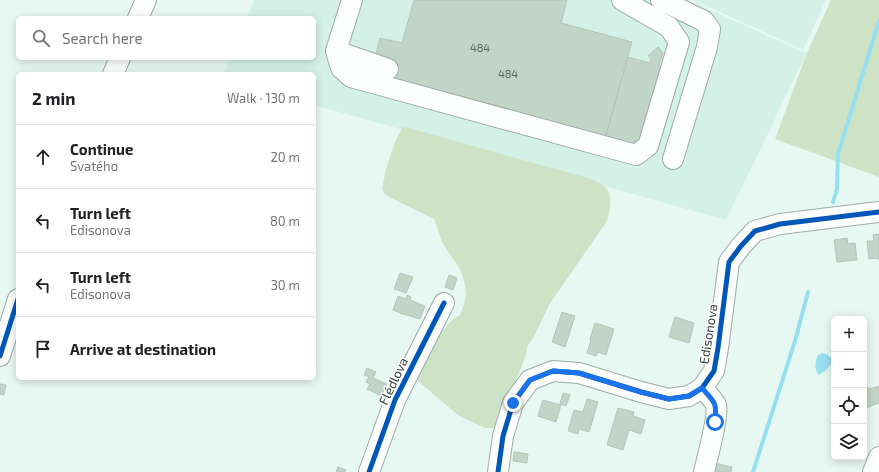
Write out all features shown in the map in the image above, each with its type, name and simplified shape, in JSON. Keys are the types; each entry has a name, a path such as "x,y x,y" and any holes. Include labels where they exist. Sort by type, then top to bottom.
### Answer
{"street":[{"path":"139,16 146,0"},
{"path":"352,0 336,51 341,68 351,77 636,155 648,146 679,42 670,27 622,0"},
{"path":"662,0 704,21 710,29 707,47 672,159"},
{"path":"336,51 388,68"},
{"path":"114,72 119,60"},
{"name":"Edisonova","path":"498,472 503,436 513,403 530,380 553,371 579,373 669,399 689,396 702,388 714,371 729,262 755,231 780,224 879,212"},
{"name":"Flédlova","path":"369,472 395,400 444,303"},
{"path":"0,356 16,305"},
{"path":"702,388 716,404 715,422 704,472"},
{"path":"873,472 879,457"}],"shaded area":[{"path":"254,0 688,0 807,53 726,220 316,106 316,72 224,72 229,60 316,60 316,16 248,16"},
{"path":"693,0 826,0 803,50"},
{"path":"831,0 879,0 879,177 775,139 807,53"},
{"path":"403,127 588,178 601,184 609,192 610,207 607,221 549,305 535,335 527,347 526,355 497,428 485,428 459,416 418,381 417,373 427,353 452,320 460,315 466,295 465,284 460,269 443,244 434,219 389,197 382,189 386,169 395,142"}],"water":[{"path":"823,353 831,358 831,364 829,367 819,375 816,371 818,355"}],"building":[{"path":"414,0 567,0 561,23 632,42 605,138 392,79 395,67 374,61 380,38 402,43"},
{"path":"658,47 663,53 659,65 661,66 639,145 606,136 628,57 650,63 651,59 648,56"},
{"path":"879,234 879,259 869,259 867,241 874,241 873,235"},
{"path":"847,238 848,244 855,243 857,260 837,262 834,240"},
{"path":"400,273 413,277 406,293 394,289"},
{"path":"449,275 457,278 453,290 445,287"},
{"path":"407,295 411,297 410,300 425,306 420,319 393,310 398,296 406,299"},
{"path":"562,312 575,316 565,347 552,342"},
{"path":"675,317 694,323 689,343 669,337"},
{"path":"595,323 614,329 606,355 598,352 596,356 587,353"},
{"path":"367,368 376,372 373,378 387,384 382,396 367,389 370,384 366,382 369,377 364,375"},
{"path":"0,384 6,385 4,395 0,394"},
{"path":"879,386 879,403 867,407 867,388 870,389"},
{"path":"563,393 570,395 566,406 560,404"},
{"path":"587,399 598,402 589,432 579,429 578,434 568,431 574,410 583,412"},
{"path":"543,400 561,405 556,422 538,416"},
{"path":"618,408 634,412 633,416 645,420 641,434 629,430 623,450 607,445"},
{"path":"514,452 528,454 527,463 513,461"},
{"path":"714,463 732,467 731,472 713,472"},
{"path":"338,467 346,470 345,472 336,472"}],"waterway":[{"path":"833,202 837,189 838,154 879,21"},
{"path":"753,472 795,341 808,292"}],"cycle path":[{"path":"498,472 503,436 513,403 530,380 553,371 579,373 669,399 689,396 702,388 714,371 729,262 755,231 780,224 879,212"},
{"path":"369,472 395,400 444,303"},
{"path":"0,356 16,305"}],"route":[{"path":"513,403 530,380 553,371 579,373 669,399 689,396 702,388 716,404 715,422"}]}
